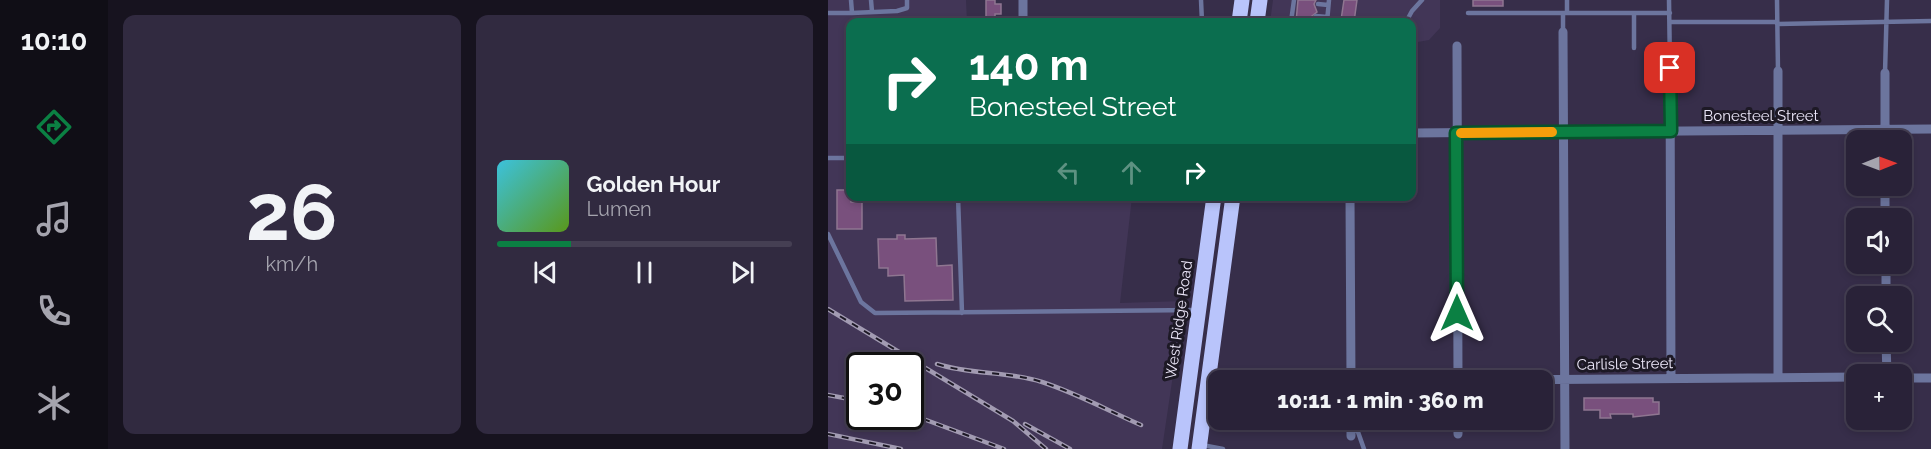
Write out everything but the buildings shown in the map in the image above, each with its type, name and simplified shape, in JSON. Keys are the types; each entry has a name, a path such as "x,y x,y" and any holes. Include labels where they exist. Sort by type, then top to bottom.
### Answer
{"highway":[{"path":"1240,18 1242,0"},
{"path":"1258,18 1260,0"},
{"name":"West Ridge Road","path":"1180,449 1213,201"},
{"path":"1214,370 1232,201"},
{"path":"1199,447 1208,419"}],"street":[{"path":"1023,0 1023,18"},
{"path":"1563,32 1565,449"},
{"path":"1457,46 1458,370"},
{"path":"1670,68 1671,378"},
{"path":"1778,71 1778,377"},
{"path":"1884,130 1886,73"},
{"name":"Bonesteel Street","path":"1884,130 1931,129"},
{"name":"Bonesteel Street","path":"1416,133 1846,130"},
{"path":"1350,201 1351,370"},
{"name":"Carlisle Street","path":"1553,379 1846,377"},
{"path":"1912,378 1931,378"}],"lane":[{"path":"851,0 852,13"},
{"path":"872,0 872,12"},
{"path":"828,13 907,8 907,0"},
{"path":"1202,0 1202,18"},
{"path":"1408,18 1422,0"},
{"path":"1563,32 1567,0"},
{"path":"1670,0 1670,68"},
{"path":"1777,0 1778,71"},
{"path":"1886,73 1887,0"},
{"path":"1293,18 1295,2"},
{"path":"1318,4 1328,3 1327,18"},
{"path":"1634,13 1634,48"},
{"path":"1468,14 1670,13"},
{"path":"1316,16 1322,18"},
{"path":"1670,22 1931,21"},
{"path":"828,158 846,158"},
{"path":"958,201 962,313"},
{"path":"828,234 861,302 868,309 885,315 1198,310"},
{"path":"1354,430 1358,432 1364,449"},
{"path":"1199,447 1223,449"}],"shaded area":[{"path":"828,0 966,0 967,18 846,18 846,201 1132,201 1120,303 1184,301 1162,449 828,449"},
{"path":"1273,0 1440,0 1440,28 1429,40 1416,42 1416,18 1271,18"}],"railway":[{"path":"828,309 1013,421 1046,449"},
{"path":"937,364 1042,382 1141,425"},
{"path":"828,395 846,398"},
{"path":"924,419 1004,449"},
{"path":"1025,424 1070,449"},
{"path":"828,434 901,449"}],"slow traffic":[{"path":"1461,133 1552,132"}],"route":[{"path":"1457,313 1456,133 1671,131 1670,68"}]}
